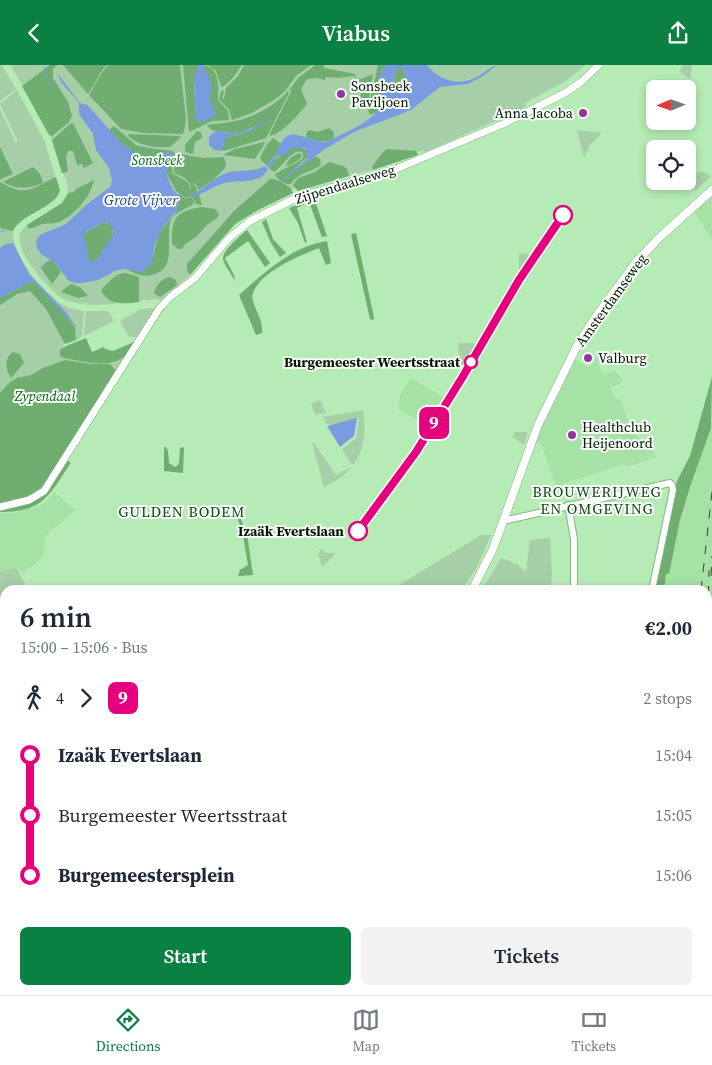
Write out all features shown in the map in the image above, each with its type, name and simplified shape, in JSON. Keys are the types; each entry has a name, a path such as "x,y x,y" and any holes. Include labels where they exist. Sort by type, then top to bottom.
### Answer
{"main road":[{"name":"Zijpendaalseweg","path":"0,507 29,500 44,491 159,309 170,297 195,278 229,237 242,226 298,197 408,165 504,124 565,93 600,65"},
{"name":"Amsterdamseweg","path":"475,585 505,520 538,425 568,361 587,329 637,261 711,190"}],"street":[{"path":"505,520 667,482 672,484 653,585"},
{"path":"568,505 574,539 574,585"}],"shaded area":[{"path":"712,197 712,240 696,215 695,210"},
{"path":"598,356 598,364 603,374 615,370 623,382 610,388 616,399 620,398 627,418 643,447 645,449 651,446 656,457 626,467 624,464 556,486 541,444 536,442 573,358 590,368"},
{"path":"411,378 444,398 427,426 398,409 400,396"},
{"path":"712,420 712,585 665,585 680,520"},
{"path":"54,492 75,510 45,536 44,556 24,573 16,567 0,573 0,513 14,513 39,506 48,500"}],"green space":[{"path":"0,65 2,65 16,89 0,101"},
{"name":"Sonsbeek","path":"10,65 586,65 566,81 525,103 526,106 522,109 425,152 422,150 373,170 349,176 348,174 273,195 230,219 187,271 190,275 161,300 146,301 145,299 139,302 139,299 113,301 117,304 87,305 86,302 84,304 67,300 56,293 33,268 22,249 20,240 21,232 24,228 40,217 63,206 67,198 68,189 45,122"},
{"path":"50,65 57,65 53,69 53,78 68,102 72,116 69,122 52,136 49,135 22,86"},
{"path":"63,65 107,65 88,94"},
{"path":"109,65 180,65 186,119 184,132 182,134 143,133 121,129 89,95 100,75"},
{"path":"183,65 198,65 194,84 196,120 210,102 209,96 212,87 203,65 213,69 218,84 218,100 228,111 229,120 212,121 189,132"},
{"path":"208,65 242,65 232,79 223,87 216,71"},
{"path":"244,65 311,65 296,76 277,98 252,113 232,120 229,110 219,99 223,90 222,98 224,99 226,88 238,76"},
{"path":"315,65 324,65 324,68 355,74 356,79 354,76 326,77 325,80 317,78 307,79 301,89 307,104 285,127 270,136 291,92 290,89 298,78"},
{"path":"378,65 386,65 381,72 382,101 377,112 370,115 368,110"},
{"path":"683,65 692,65 690,79 679,71"},
{"path":"402,67 406,77 398,90 394,77"},
{"path":"373,74 368,104 364,107 359,80"},
{"name":"Zypendaal","path":"17,90 45,142 56,179 13,229 13,239 22,261 38,283 56,300 72,309 84,311 82,336 63,346 64,353 129,352 105,388 0,503 0,109 16,143 18,142 0,104"},
{"path":"288,91 289,93 266,138 224,151 221,150 226,137 250,132 262,123 239,134 211,130 207,125 227,123 254,115 269,107"},
{"path":"73,123 93,163 84,168 82,164 77,165 73,151 68,151 66,157 68,171 62,173 52,140"},
{"path":"114,126 136,145 173,151 176,155 172,168 173,174 188,182 191,192 190,183 185,178 174,173 174,165 181,154 204,158 224,157 226,163 223,171 199,190 196,185 192,183 197,188 197,193 187,198 199,194 202,205 196,204 193,197 194,203 177,213 173,218 169,228 168,260 160,271 152,275 139,275 127,269 141,272 150,265 159,234 178,208 178,195 180,194 166,173 173,155 166,153 151,159 143,159 124,146 109,130"},
{"path":"329,128 334,132 333,139 320,141 307,138 306,133 309,130 318,132"},
{"path":"577,130 602,133 590,145 584,158"},
{"path":"197,131 201,132 202,138 195,142 193,154 185,152 185,145"},
{"path":"129,134 181,137 170,147 159,147 137,142 128,136"},
{"path":"273,138 280,143 277,154 266,165 260,157"},
{"path":"264,142 255,159 223,155 235,149"},
{"path":"0,147 13,174 1,179 0,179"},
{"path":"295,147 304,149 308,156 285,178 314,157 320,159 321,165 300,175 291,184 286,184 279,180 275,174 301,160 303,153 299,151 295,153 274,172 269,168 280,156"},
{"path":"387,149 416,151 418,155 373,170 372,167"},
{"path":"299,153 302,155 300,159 288,166 286,165 290,158"},
{"path":"329,162 343,166 347,169 349,176 298,191 293,185 298,178 315,172"},
{"path":"33,167 40,174 43,183 23,188 3,182"},
{"path":"697,172 705,172 711,176 695,191"},
{"path":"56,177 60,190 52,201 17,225 13,231 0,228 0,182 17,190 29,190"},
{"path":"270,179 284,183 293,193 258,210 235,224 190,275 187,271 187,264 235,210"},
{"path":"94,180 90,192 71,215 57,223 28,228 27,225 62,203 68,193 74,192 76,189"},
{"path":"314,198 327,236 322,237 309,202 297,208 307,242 305,243 298,223 289,208"},
{"path":"202,207 215,209 219,214 217,218 208,224 196,237 185,244 182,249 178,249 172,244 172,228 176,218 186,211"},
{"path":"266,219 273,239 286,253 280,257 271,243 262,222"},
{"path":"103,223 109,223 113,228 112,239 96,261 91,261 87,256 83,234"},
{"path":"247,230 270,263 265,267 248,241 225,258 235,281 225,264 223,256 232,243"},
{"path":"356,233 373,313 374,319 372,320 370,319 351,234"},
{"path":"327,241 331,263 326,265 319,248 280,266 256,287 252,296 261,323 262,333 256,335 239,295 290,254 302,248"},
{"path":"519,253 532,255 520,274 519,273"},
{"path":"50,260 54,262 61,272 52,284 41,268"},
{"path":"126,273 139,277 139,302 117,303 108,299 101,290 115,276"},
{"path":"170,277 176,280 177,285 160,297 154,293 160,282"},
{"path":"33,281 75,327 76,340 65,344 46,309 30,291 17,294 0,305 0,298"},
{"path":"72,284 81,288 88,296 78,298 61,292"},
{"path":"153,308 154,311 138,337 129,337 120,321 141,309"},
{"path":"86,311 108,311 114,321 84,336"},
{"path":"86,338 92,352 104,347 113,351 134,342 122,359 114,362 96,363 61,357 60,350"},
{"path":"459,343 473,343 476,346 463,368 461,366"},
{"path":"13,352 20,354 24,363 11,378 6,364 8,357"},
{"path":"65,360 90,364 110,364 117,372 41,490 33,496 0,505 0,393 9,383 17,378 31,375 43,368"},
{"path":"712,377 711,428 680,520 669,574 666,574 665,585 656,585 677,481 690,456"},
{"path":"320,400 326,413 315,414 311,404"},
{"path":"363,410 364,435 362,446 353,466 342,449 356,438 359,418 331,425 327,424 323,417"},
{"path":"514,432 528,432 524,445 512,436 515,434"},
{"path":"312,442 336,475 352,467 336,481 324,487"},
{"path":"164,447 168,451 169,463 175,467 179,464 180,448 184,447 183,473 164,471"},
{"path":"67,460 71,463 43,500 26,509 0,512 0,510 30,502"},
{"path":"235,505 247,534 253,575 238,576 240,570 248,565 242,530 234,510"},
{"path":"481,535 491,535 476,569 465,585 399,585"},
{"path":"550,538 551,585 485,585 501,558 516,564 526,572 530,540"},
{"path":"319,548 326,553 336,553 322,567 318,553 320,552"},
{"path":"16,567 25,585 0,585 0,573"}],"water":[{"path":"198,65 203,65 211,83 212,87 209,98 216,114 199,123 196,120 194,78"},
{"path":"386,65 427,65 437,75 456,82 470,80 497,65 483,76 468,84 440,87 411,110 354,132 325,149 286,178 306,160 307,154 304,148 292,148 285,155 278,156 269,168 266,165 276,155 279,146 289,135 298,135 325,142 367,121 380,108 382,98 378,84 380,75","holes":["402,67 406,77 402,86 397,90 394,80 397,71"]},
{"name":"Grote Vijver","path":"58,74 80,103 87,105 122,144 144,159 166,152 173,154 166,173 172,187 179,195 185,197 178,195 178,209 161,230 155,244 152,262 141,272 123,269 98,280 75,283 69,281 54,262 41,254 37,248 36,241 40,235 66,224 86,205 110,187 112,180 109,168 96,150 93,134 79,114 79,103 61,82","holes":["106,222 113,228 111,239 96,261 91,261 87,256 87,245 83,234"]},
{"path":"262,123 250,132 226,137 223,148 220,151 215,150 209,145 209,137 215,131 239,134"},
{"name":"Grote Vijver","path":"265,166 268,169 262,177 225,183 196,196 185,197 227,173"},
{"path":"13,243 29,274 66,312 77,328 33,281 0,298 0,248 6,244"},
{"path":"357,418 354,436 340,447 327,426"}],"waterway":[{"path":"51,65 44,69 44,72 52,84 56,84"},
{"path":"260,123 267,118"},
{"path":"280,180 286,178"},
{"path":"40,267 50,260"}],"railway":[{"path":"702,585 712,492"},
{"path":"711,576 712,556"},
{"path":"709,570 709,585"}],"bus line":[{"name":"9","path":"358,531 416,452 519,280 563,215"}],"place":[{"name":"Sonsbeek Paviljoen","path":"341,94"},
{"name":"Anna Jacoba","path":"583,113"},
{"name":"Valburg","path":"588,358"},
{"name":"Burgemeester Weertsstraat","path":"471,362"},
{"name":"Healthclub Heijenoord","path":"572,435"},
{"name":"Izaäk Evertslaan","path":"358,531"}],"district":[{"name":"BROUWERIJWEG EN OMGEVING","path":"597,500"},
{"name":"GULDEN BODEM","path":"182,511"}]}
